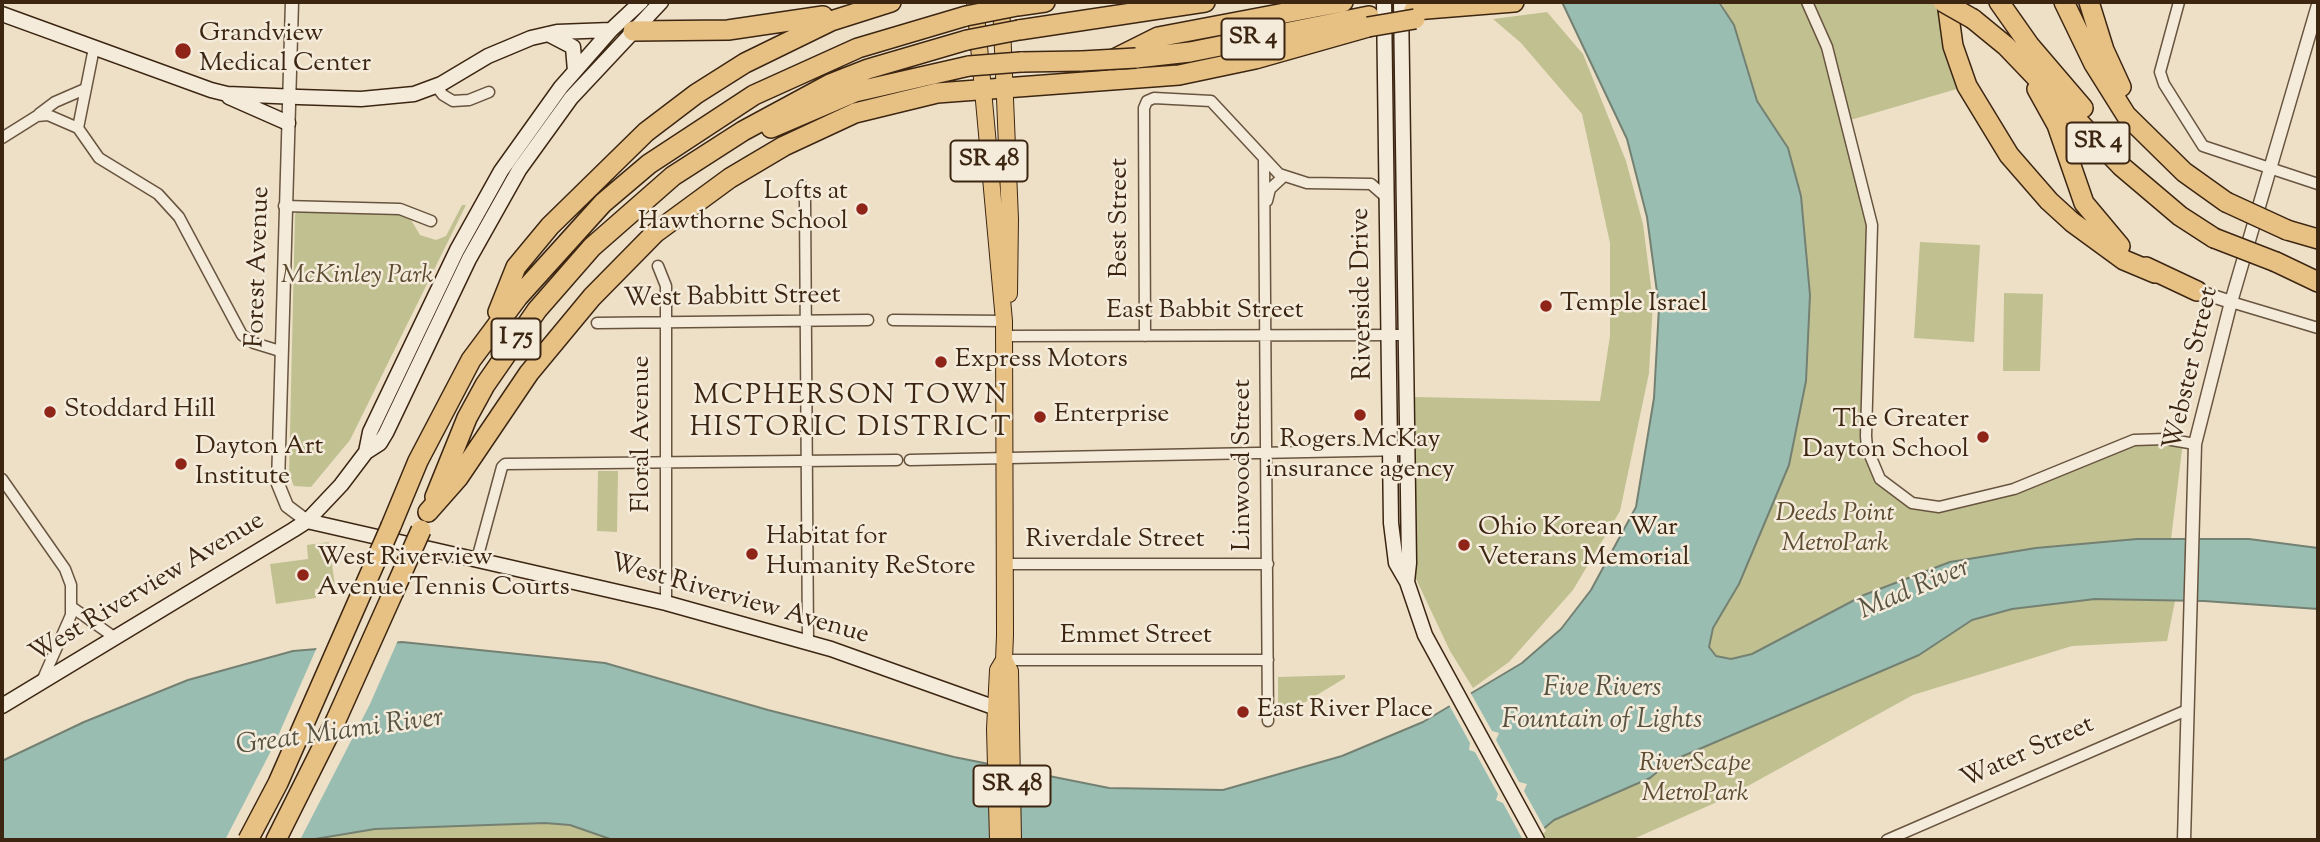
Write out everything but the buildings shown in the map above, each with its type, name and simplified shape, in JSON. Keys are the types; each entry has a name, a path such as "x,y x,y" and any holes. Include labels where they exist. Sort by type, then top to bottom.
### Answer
{"highway":[{"path":"490,333 516,267 550,226 632,144 696,94 745,63 803,33 891,2"},
{"name":"I 75","path":"248,840 278,783 418,460 450,395 490,333 548,261 603,203 649,164 717,117 795,75 858,48 970,9 1045,2"},
{"name":"I 75","path":"276,840 336,720 473,407 537,310 592,247 619,222 673,176 743,131 792,102 842,79 967,40 1205,2"},
{"path":"1061,83 1080,78 1158,37 1343,2"},
{"path":"425,521 458,478 506,404 569,321 655,233 730,178 784,146 824,127 892,102 1005,85 1149,79 1210,69 1410,10 1514,2"},
{"path":"1945,2 1953,46 1968,86 1992,130 2017,165 2049,201 2124,260 2197,291"},
{"name":"SR 4","path":"1945,2 1973,19 2023,64 2120,166 2180,216 2214,238 2276,262 2318,270"},
{"path":"1999,2 2030,46 2180,216"},
{"name":"SR 4","path":"2064,2 2112,94 2140,131 2184,172 2226,202 2287,230 2318,239"},
{"path":"2089,2 2104,50 2120,86 2163,152"},
{"path":"633,31 728,30 858,12"},
{"name":"SR 4","path":"743,131 771,128 828,102 881,84 970,66 1136,58 1190,52 1368,21"},
{"path":"2023,64 2057,125 2079,192 2092,215 2116,242 2155,273"},
{"path":"2276,262 2318,282"}],"main road":[{"path":"366,452 370,432 481,205 527,131 611,30 641,2"},
{"path":"307,521 341,485 366,452 380,443 469,259 519,170 571,98 662,2"},
{"name":"Riverside Drive","path":"1384,2 1392,544 1396,563 1407,582 1419,621 1537,840"},
{"name":"SR 48","path":"1004,328 1010,288 1005,85 1009,4"},
{"name":"SR 48","path":"970,9 983,87 1004,328 1004,660 998,670 1003,709 998,840"},
{"name":"Riverside Drive","path":"1407,582 1406,335 1410,10"},
{"path":"2,14 211,90 288,122"},
{"path":"211,90 227,94 290,97 390,97 436,86 502,49 547,34 611,30"},
{"path":"547,34 573,47 575,71"},
{"name":"West Riverview Avenue","path":"2,706 307,521 666,603 808,642 1003,709"},
{"name":"SR 48","path":"1003,730 1013,840"}],"street":[{"name":"Forest Avenue","path":"292,2 278,484 287,506 307,521"},
{"path":"1807,2 1828,47 1872,225 1866,436 1880,479 1890,489 1918,505 1939,507 1989,497 2134,440 2165,439 2195,444"},
{"path":"2179,2 2160,72 2178,107 2208,150 2318,184"},
{"name":"Webster Street","path":"2184,840 2195,444 2231,302 2318,5"},
{"path":"611,30 633,31"},
{"path":"78,128 94,48"},
{"path":"436,86 453,101 469,100 489,92"},
{"path":"2,138 55,102 85,89"},
{"name":"Best Street","path":"1145,336 1144,108 1147,101 1154,98 1211,101 1264,160"},
{"path":"37,116 56,116 78,128 100,158 158,194 179,217 242,335 254,343 281,351"},
{"path":"1264,160 1284,176 1313,183 1371,184 1387,198"},
{"name":"Linwood Street","path":"1264,160 1268,721"},
{"name":"Linwood Street","path":"1266,208 1270,189 1284,176"},
{"path":"801,185 806,201 808,642"},
{"path":"284,206 406,209 431,221"},
{"name":"Floral Avenue","path":"659,266 666,286 666,603"},
{"path":"2197,291 2318,328"},
{"name":"West Babbitt Street","path":"597,323 868,320"},
{"path":"894,320 1004,328"},
{"name":"East Babbit Street","path":"1004,328 1145,336 1406,335"},
{"path":"910,460 1406,450"},
{"path":"477,559 502,467 509,463 897,460"},
{"path":"2,479 65,569 71,585 73,608 63,638 40,683"},
{"name":"Riverdale Street","path":"1005,564 1268,564"},
{"path":"73,608 114,637"},
{"name":"Emmet Street","path":"1004,660 1268,660"},
{"name":"Water Street","path":"1887,840 2187,710"}],"green space":[{"name":"Deeds Point MetroPark","path":"1721,2 1939,2 1949,5 1938,16 1967,86 1847,121 1872,225 1866,436 1880,479 1918,505 1989,497 2121,443 2183,442 2171,539 2036,548 1950,562 1864,595 1752,654 1731,659 1716,656 1709,647 1713,628 1739,584 1789,465 1788,148 1757,101 1734,25"},
{"path":"1547,12 1583,54 1626,161 1643,224 1653,302 1649,373 1620,511 1573,590 1509,662 1473,688 1450,651 1416,579 1415,397 1600,401 1610,336 1610,243 1582,114 1521,43 1493,19"},
{"name":"McKinley Park","path":"462,205 466,205 350,440 311,487 294,486 289,475 295,214 400,215 411,220 420,235 436,240 446,236"},
{"path":"1920,242 1980,245 1974,342 1914,338"},
{"path":"2004,293 2043,294 2040,371 2003,371"},
{"path":"598,471 618,471 617,532 597,531"},
{"name":"West Riverview Avenue Tennis Courts","path":"329,542 335,586 315,589 316,598 276,604 270,564 308,559 307,545"},
{"name":"RiverScape MetroPark","path":"2095,599 2175,601 2167,641 2072,646 1913,695 1726,798 1631,840 1530,840 1554,820 1650,778 1669,762 1919,655 1972,620 2012,609"},
{"path":"1345,675 1345,678 1292,710 1278,710 1278,677"},
{"path":"545,823 570,825 613,840 309,840 375,829"}],"water":[{"path":"1562,2 1719,2 1734,25 1757,101 1788,148 1801,196 1810,295 1806,381 1789,465 1739,584 1713,628 1709,647 1716,656 1731,659 1752,654 1864,595 1950,562 2036,548 2137,539 2249,539 2318,548 2318,609 2204,601 2095,599 2012,609 1972,620 1919,655 1669,762 1650,778 1554,820 1530,840 613,840 570,825 545,823 375,829 309,840 2,840 2,761 84,722 188,680 293,651 402,642 605,663 768,710 954,757 1109,788 1223,790 1342,756 1423,722 1522,663 1561,629 1591,590 1636,507 1654,398 1659,307 1647,217 1627,139"}],"pier":[{"path":"399,638 370,704 300,840 225,840 274,745 318,645"},
{"path":"1469,690 1492,731 1499,733 1496,740 1519,782 1527,784 1524,791 1546,831 1535,840 1523,840 1503,803 1496,800 1498,794 1475,752 1469,750 1470,743 1448,703"}],"place":[{"name":"Grandview Medical Center","path":"183,51"},
{"name":"Lofts at Hawthorne School","path":"862,209"},
{"name":"Temple Israel","path":"1546,306"},
{"name":"Express Motors","path":"941,362"},
{"name":"Stoddard Hill","path":"50,412"},
{"name":"Rogers McKay insurance agency","path":"1360,415"},
{"name":"Enterprise","path":"1040,417"},
{"name":"The Greater Dayton School","path":"1983,437"},
{"name":"Dayton Art Institute","path":"181,464"},
{"name":"Ohio Korean War Veterans Memorial","path":"1464,545"},
{"name":"Habitat for Humanity ReStore","path":"752,554"},
{"name":"West Riverview Avenue Tennis Courts","path":"303,575"},
{"name":"East River Place","path":"1243,712"}],"district":[{"name":"MCPHERSON TOWN HISTORIC DISTRICT","path":"851,414"}],"water label":[{"name":"Mad River","path":"1915,591"},
{"name":"Five Rivers Fountain of Lights","path":"1602,706"},
{"name":"Great Miami River","path":"340,734"}]}
